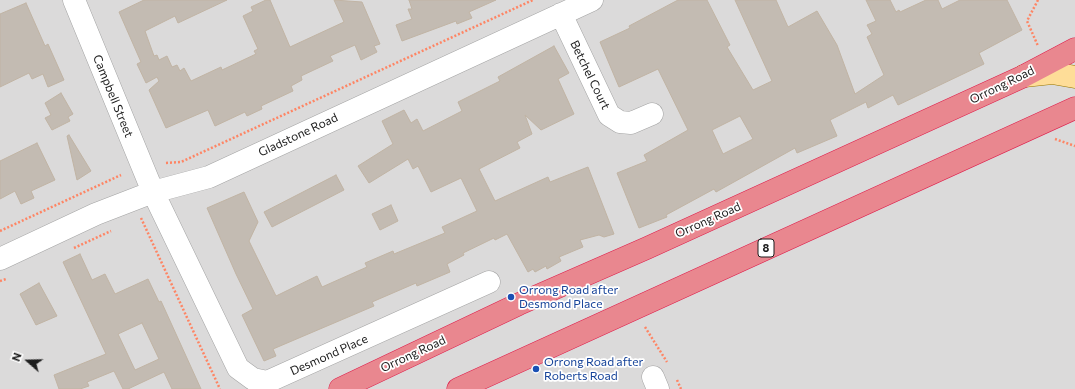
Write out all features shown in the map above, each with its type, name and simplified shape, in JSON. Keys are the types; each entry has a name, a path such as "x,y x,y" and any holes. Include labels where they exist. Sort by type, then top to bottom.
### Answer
{"highway":[{"name":"Orrong Road","path":"340,389 519,304 661,242 1022,77 1075,49"},
{"name":"8","path":"458,389 1075,108"}],"main road":[{"path":"1022,77 1052,73 1075,77"}],"street":[{"name":"Campbell Street","path":"74,0 153,192"},
{"name":"Gladstone Road","path":"0,259 96,214 153,192 209,176 592,0"},
{"name":"Betchel Court","path":"561,14 609,115 620,122 631,123 652,114"},
{"name":"Desmond Place","path":"153,192 238,368 253,379 267,382 489,282"}],"path":[{"path":"166,163 181,162 533,0"},
{"path":"1038,0 1027,21 1041,52"},
{"path":"0,230 121,175"},
{"path":"133,200 220,389"},
{"path":"645,327 660,378"}],"shaded area":[{"path":"0,0 1075,0 1075,389 0,389"}],"building":[{"path":"144,0 227,0 178,23 175,16 145,31 154,56 157,55 159,60 167,56 172,67 177,65 180,71 184,68 191,81 221,67 222,70 256,54 254,51 258,49 243,16 253,11 251,7 266,0 270,0 290,47 344,22 334,0 362,2 380,44 374,46 377,52 361,60 355,45 330,56 333,61 301,76 302,80 291,86 293,91 261,106 262,109 247,116 245,112 215,126 208,110 166,128 149,90 159,81 157,77 146,83 137,64 141,62 119,12"},
{"path":"409,0 496,0 469,12 472,18 457,24 456,21 402,41 396,25 412,19 408,9 412,9"},
{"path":"678,0 707,0 730,45 727,47 753,90 772,81 735,0 776,0 788,27 817,11 837,45 855,94 884,75 867,37 872,34 867,25 876,21 866,0 890,0 896,12 899,10 900,12 926,0 938,0 942,9 960,0 1007,0 1022,30 979,53 984,64 898,105 893,95 868,108 866,102 830,120 837,136 797,153 795,148 716,192 714,189 666,215 667,217 639,228 617,173 647,161 644,155 688,130 658,69 619,87 600,42 630,28 629,26","holes":["740,116 753,139 723,154 712,130"]},
{"path":"26,3 45,46 48,44 64,80 48,87 43,74 32,79 29,73 0,87 0,14"},
{"path":"554,46 569,73 558,79 574,114 541,130 525,115 532,134 517,142 520,148 479,169 495,201 548,177 550,182 588,167 614,234 604,237 599,235 580,240 583,247 559,257 561,261 547,269 546,266 535,272 533,269 528,272 507,234 495,240 494,238 463,253 464,255 447,264 450,272 417,286 416,283 372,302 374,306 273,349 276,356 264,361 242,315 253,309 207,208 244,192 258,222 249,241 276,296 317,276 322,287 367,267 365,263 393,251 394,254 445,233 442,227 477,211 461,178 431,192 418,166 413,169 408,159 369,183 358,166 393,144 382,121 404,110 411,123 417,119 423,131 462,111 458,102 500,81 498,77"},
{"path":"61,93 73,114 68,117 70,121 52,130 45,118 51,115 45,103"},
{"path":"69,135 91,171 77,180 67,136"},
{"path":"37,143 55,180 31,191 34,198 21,204 15,191 0,199 0,161"},
{"path":"336,175 344,190 272,227 264,212"},
{"path":"391,205 398,221 380,230 372,214"},
{"path":"80,254 92,280 105,274 115,294 148,279 159,302 161,301 201,389 172,389 164,372 128,389 123,389 114,371 87,382 89,386 80,389 59,389 54,375 106,354 63,262","holes":["142,323 159,359 135,370 118,334"]},
{"path":"39,283 57,316 36,325 20,294"}],"place":[{"name":"Orrong Road after Desmond Place","path":"511,297"},
{"name":"Orrong Road after Roberts Road","path":"536,369"}]}
